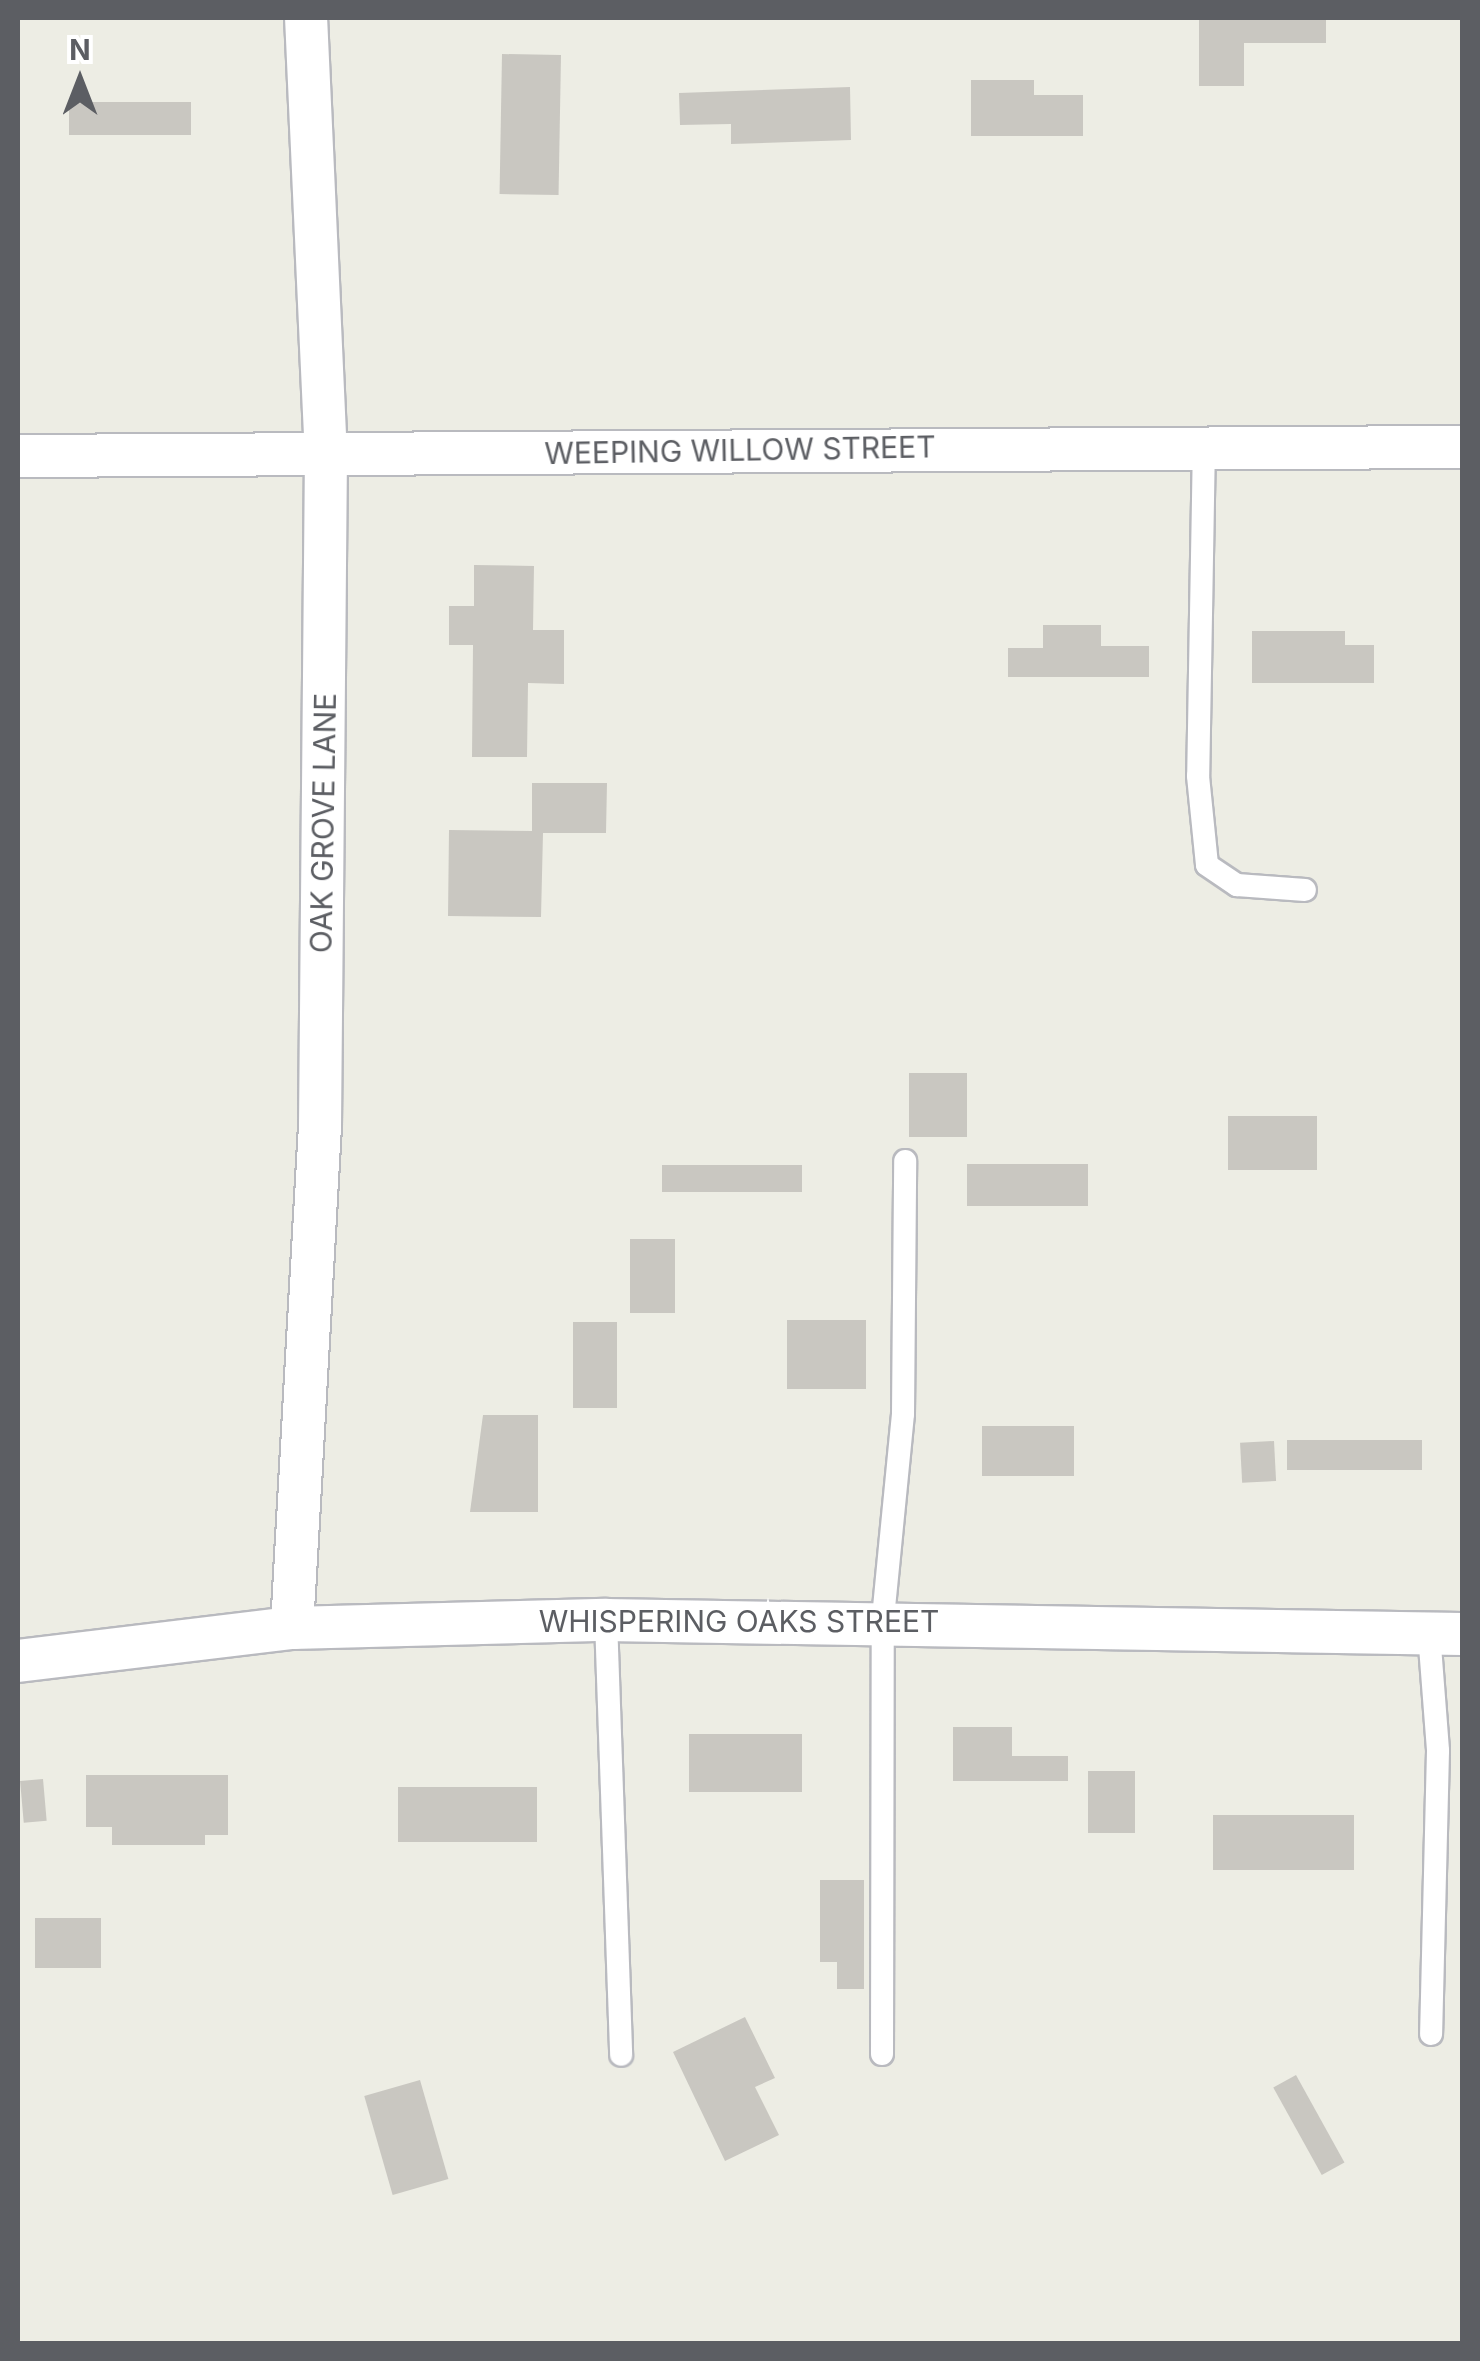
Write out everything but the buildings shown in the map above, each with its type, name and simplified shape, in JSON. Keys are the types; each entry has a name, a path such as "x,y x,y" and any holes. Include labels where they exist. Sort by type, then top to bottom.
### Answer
{"street":[{"name":"OAK GROVE LANE","path":"292,1628 320,1126 326,457 306,18"},
{"name":"WEEPING WILLOW STREET","path":"18,456 326,457 1204,442 1462,447"},
{"name":"WHISPERING OAKS STREET","path":"18,1660 292,1628 606,1620 884,1618 1446,1634"}],"lane":[{"path":"1204,442 1198,776 1207,865 1237,885 1305,890"},
{"path":"882,2054 884,1618 907,1336 905,1161"},
{"path":"606,1620 622,2055"},
{"path":"1431,2034 1438,1751 1446,1634"}]}
